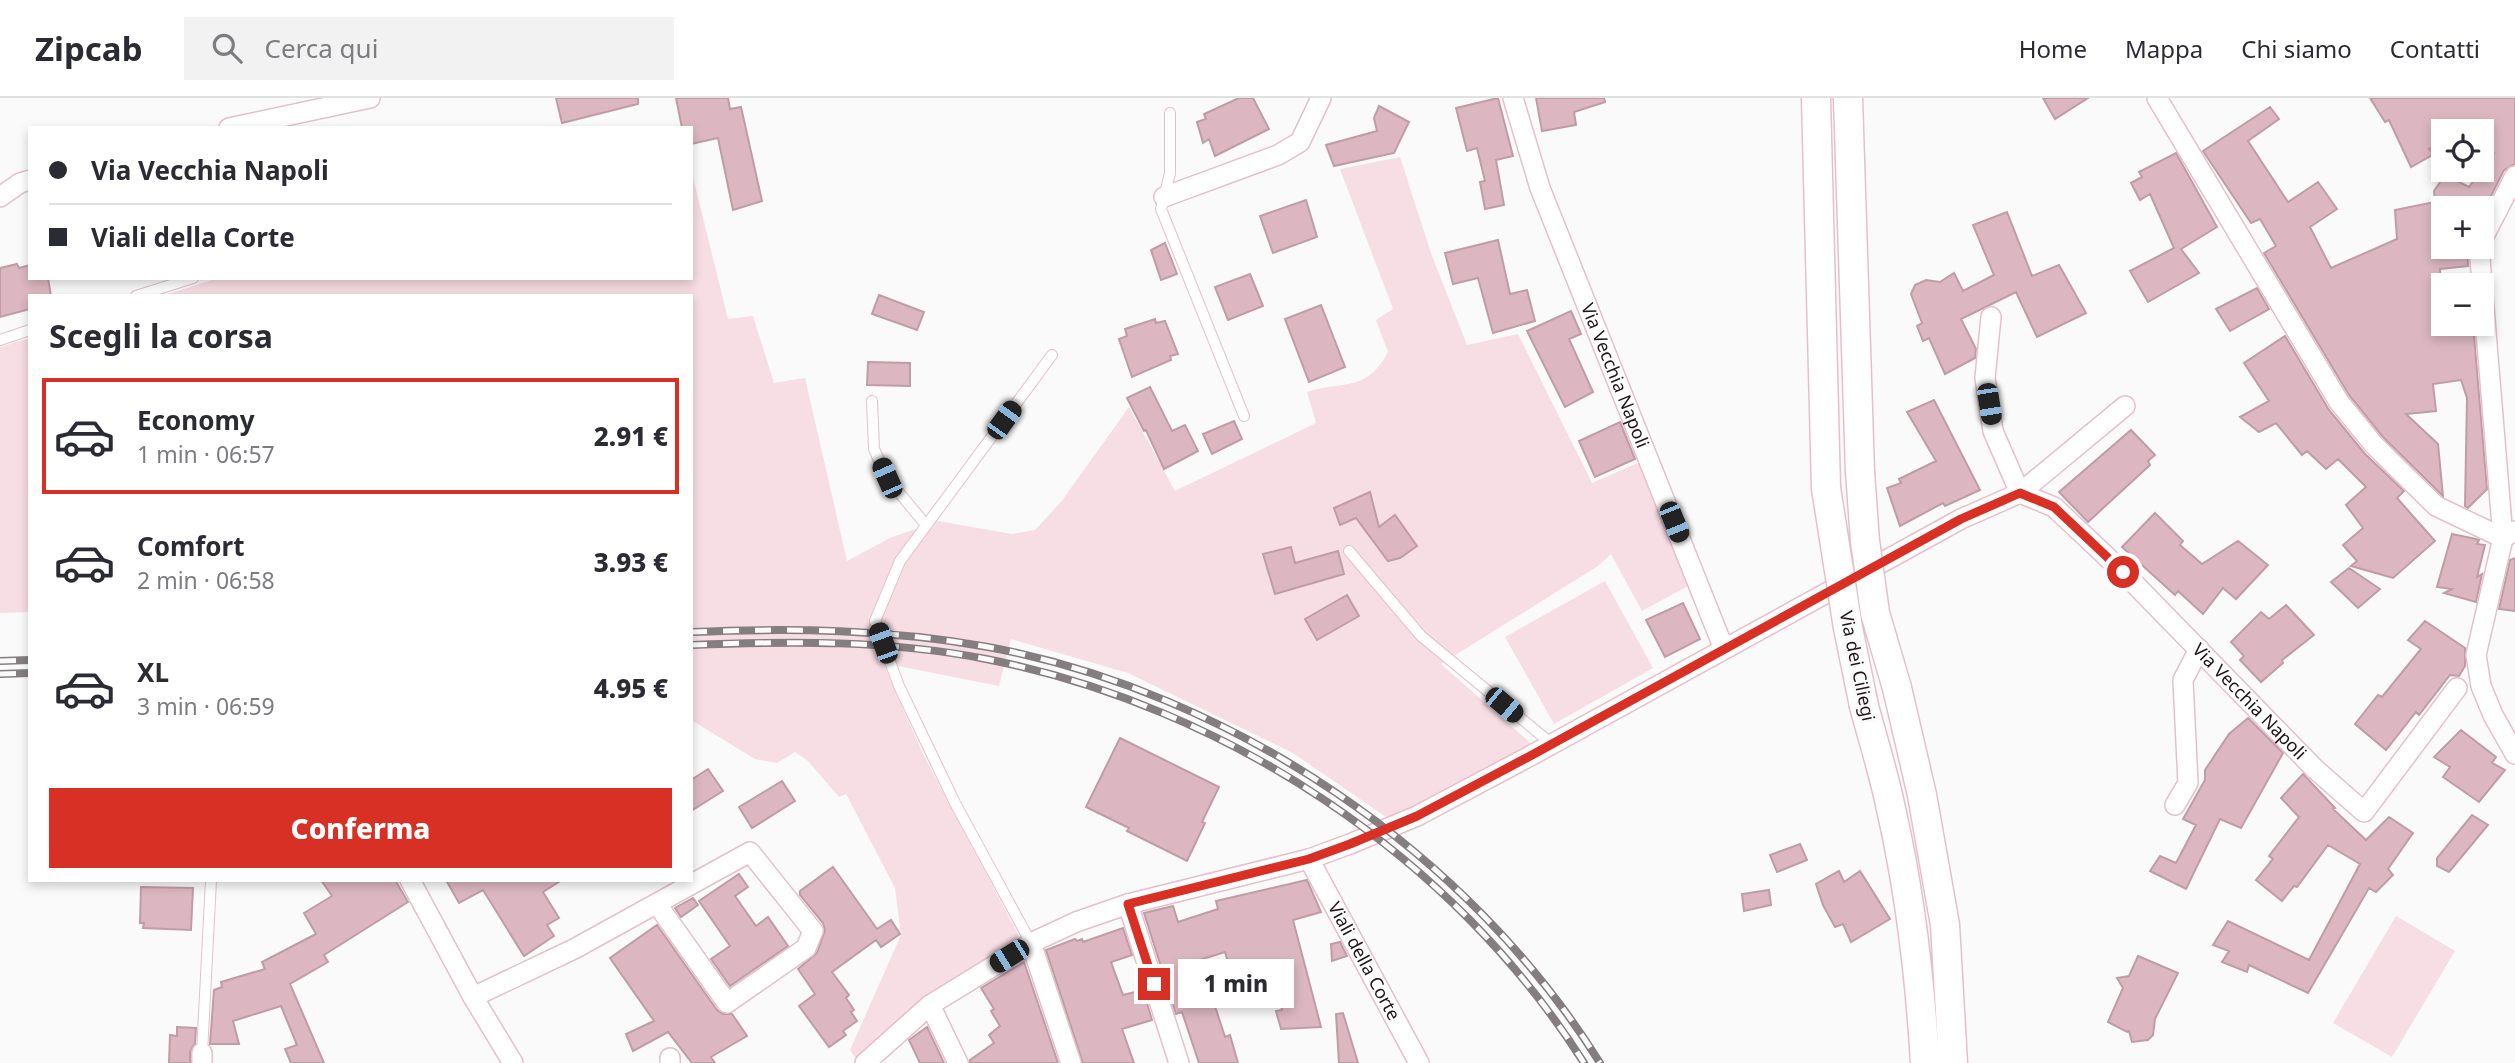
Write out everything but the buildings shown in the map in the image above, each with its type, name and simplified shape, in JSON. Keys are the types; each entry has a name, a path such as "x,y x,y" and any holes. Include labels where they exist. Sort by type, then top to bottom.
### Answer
{"main road":[{"name":"Via dei Ciliegi","path":"1816,98 1826,488 1848,628 1864,706 1891,807 1909,903 1923,1020 1925,1063"},
{"name":"Via dei Ciliegi","path":"1848,98 1860,472 1865,541 1875,613 1923,794 1945,925 1953,1063"}],"street":[{"path":"238,126 370,98"},
{"path":"1164,197 1278,155 1300,142 1321,98"},
{"name":"Via Vecchia Napoli","path":"1514,98 1540,188 1724,649"},
{"path":"2158,98 2339,402 2374,445 2436,506 2509,534"},
{"path":"2494,217 2515,176"},
{"path":"0,197 28,181"},
{"path":"2480,259 2509,534 2476,655 2481,687 2515,754"},
{"path":"1991,317 1985,378 1993,431 2020,493"},
{"path":"865,1063 930,1005 1031,943 1076,922 1128,904 1309,859 1417,816 1961,519 2020,493 2125,406"},
{"name":"Via Vecchia Napoli","path":"2020,493 2054,507 2123,572 2314,768 2364,812 2457,688"},
{"path":"2175,804 2188,783 2183,680 2199,649"},
{"path":"472,997 574,949 750,852 813,931 806,948 727,1003 657,904"},
{"name":"Viali della Corte","path":"1309,859 1419,1063"},
{"path":"411,882 472,997 513,1063"},
{"path":"1128,904 1179,1063"},
{"path":"1031,943 1071,1063"},
{"path":"930,1005 958,1063"}],"lane":[{"path":"1170,113 1170,173 1161,209 1244,416"},
{"path":"142,294 187,280"},
{"path":"0,340 28,331"},
{"path":"1031,943 949,791 899,686 875,621 900,561 1052,355"},
{"path":"872,401 874,449 887,478 926,525"},
{"path":"1349,551 1422,636 1552,744"},
{"path":"202,1058 211,882"}],"shaded area":[{"path":"1400,157 1432,256 1467,345 1518,334 1592,483 1640,462 1690,585 1642,611 1611,554 1598,566 1441,664 1534,746 1389,819 1293,753 1128,673 1011,639 999,686 883,663 923,754 1020,942 909,1017 856,1059 850,1050 901,935 895,888 846,794 839,797 808,761 795,752 777,763 755,759 693,721 693,294 168,294 212,280 693,280 693,177 728,319 753,316 774,383 805,378 847,561 890,538 938,521 1012,534 1035,530 1061,502 1129,407 1175,491 1316,423 1307,392 1353,383 1371,374 1388,352 1376,320 1393,309 1340,169"},
{"path":"28,339 28,612 0,613 0,347"},
{"path":"1605,581 1653,668 1554,724 1505,637"},
{"path":"2396,916 2455,951 2392,1057 2333,1023"}],"railway":[{"path":"693,632 840,631 951,641 1079,669 1168,701 1254,743 1336,793 1413,851 1483,915 1546,986 1600,1063"},
{"path":"693,645 839,643 950,653 1075,681 1162,713 1246,753 1326,801 1401,857 1469,919 1531,988 1584,1063"},
{"path":"0,661 28,660"},
{"path":"0,674 28,673"}],"route":[{"path":"1154,984 1128,904 1309,859 1417,816 1961,519 2020,493 2054,507 2123,572"}]}
